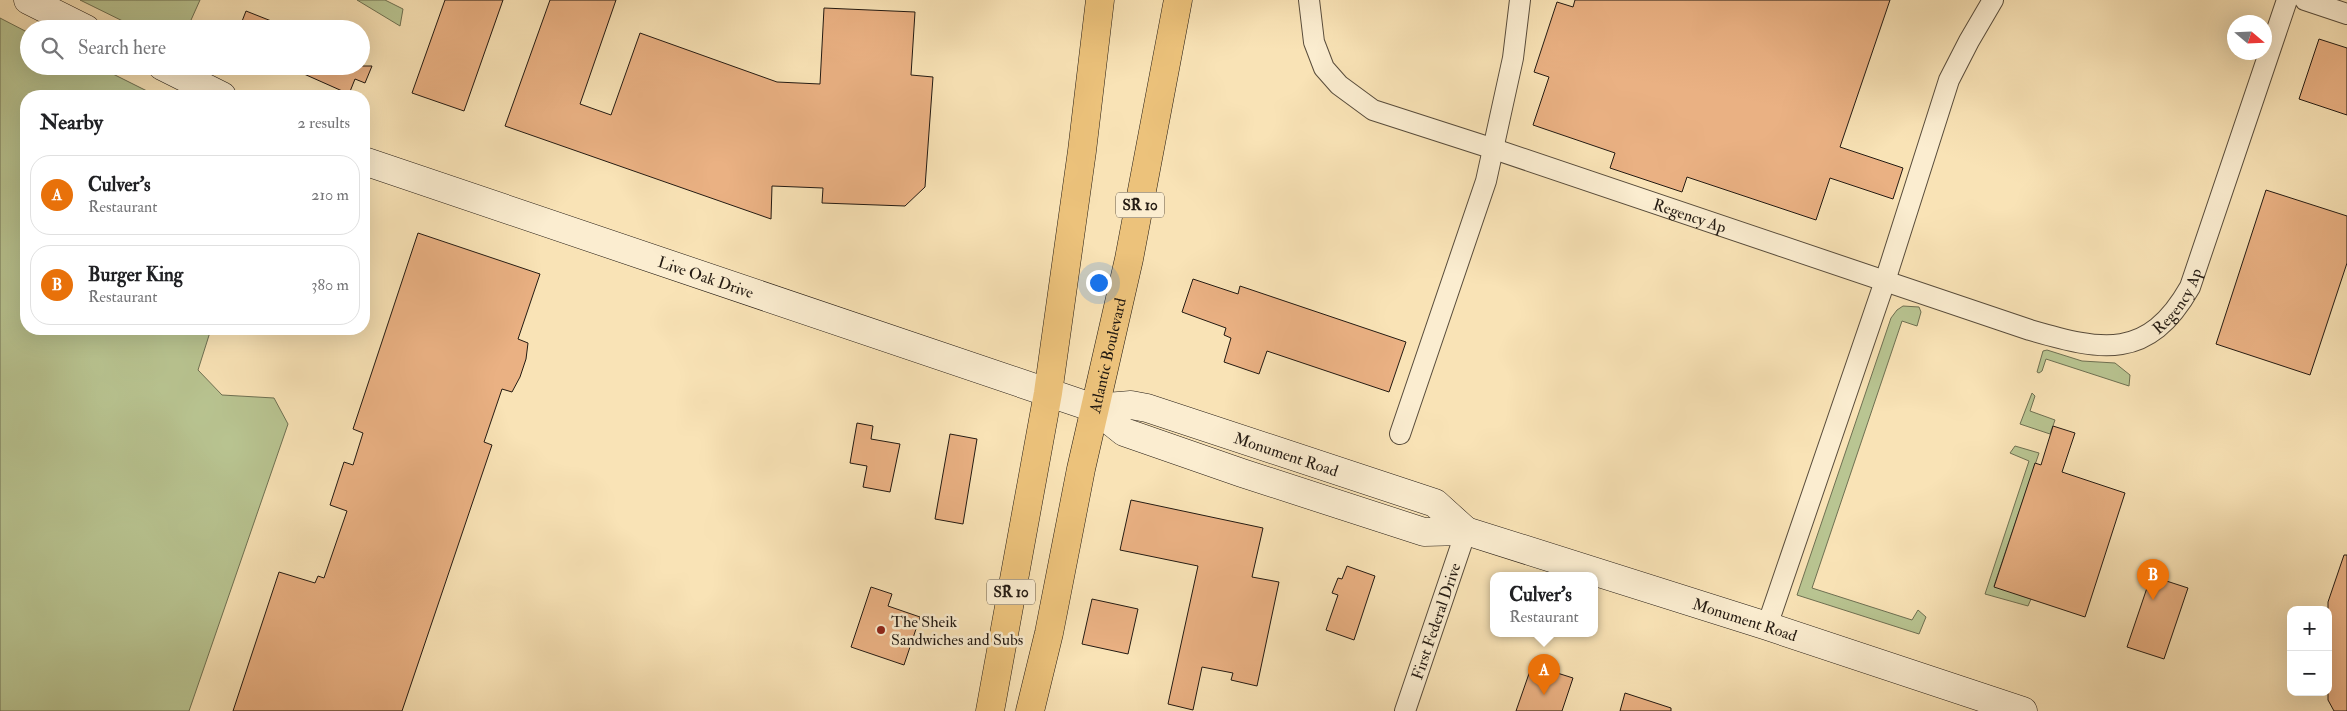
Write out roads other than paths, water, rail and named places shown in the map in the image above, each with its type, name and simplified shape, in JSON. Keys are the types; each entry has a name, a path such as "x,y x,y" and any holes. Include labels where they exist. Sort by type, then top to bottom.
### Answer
{"highway":[{"name":"SR 10","path":"990,711 1048,393 1082,151 1100,0"},
{"name":"Atlantic Boulevard","path":"1030,711 1049,634 1094,408 1134,233 1178,0"}],"main road":[{"path":"28,0 68,20"},
{"path":"180,75 210,90"},
{"name":"Live Oak Drive","path":"370,163 1048,393"},
{"name":"Monument Road","path":"1048,393 1094,408 1131,405 1147,408 1435,502 1466,532 1594,572"},
{"name":"Monument Road","path":"1598,573 1767,626 2023,711"}],"street":[{"name":"Regency Ap","path":"1309,0 1314,42 1324,68 1355,99 1374,110 2058,338 2087,344 2114,346 2142,338 2163,324 2178,307 2190,287 2287,0"},
{"path":"1400,434 1486,181 1513,58 1520,0"},
{"path":"1767,626 1885,281 1949,80 1993,0"},
{"path":"2305,0 2347,14"},
{"name":"First Federal Drive","path":"1405,711 1466,532"}],"place":[{"name":"Burger King","path":"2153,600"},
{"name":"The Sheik Sandwiches and Subs","path":"881,630"},
{"name":"Culver's","path":"1544,695"}]}
